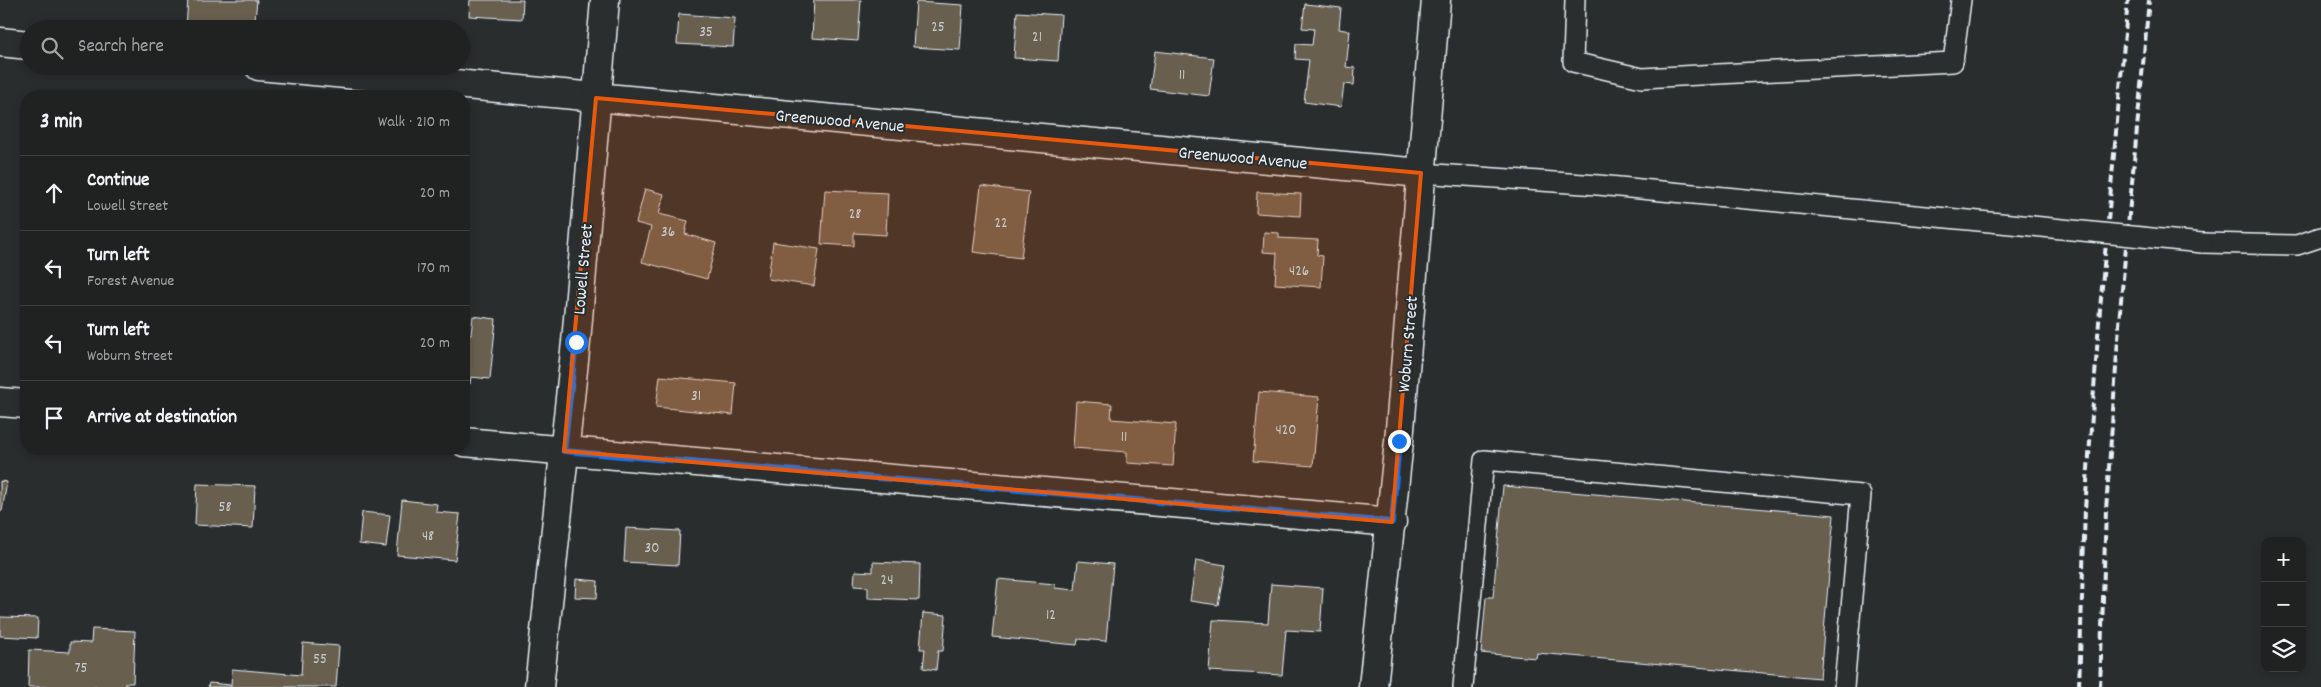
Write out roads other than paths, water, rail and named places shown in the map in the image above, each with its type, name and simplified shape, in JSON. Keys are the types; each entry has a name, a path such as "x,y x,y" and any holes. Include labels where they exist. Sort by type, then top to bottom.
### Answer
{"street":[{"name":"Lowell Street","path":"540,687 564,451 605,0"},
{"name":"Woburn Street","path":"1373,687 1392,522 1436,0"},
{"path":"0,42 20,44"},
{"name":"Greenwood Avenue","path":"354,75 1421,173"},
{"path":"0,402 20,404"},
{"path":"470,443 1392,522"}],"lane":[{"path":"1574,0 1573,62 1642,78 1953,62 1961,0"},
{"path":"1421,173 1598,185 2202,243 2297,245 2321,237"},
{"path":"1462,687 1484,460 1861,495 1844,687"}],"railway":[{"path":"2079,687 2085,509 2100,309 2128,0"},
{"path":"2100,687 2106,510 2120,311 2149,0"}]}
